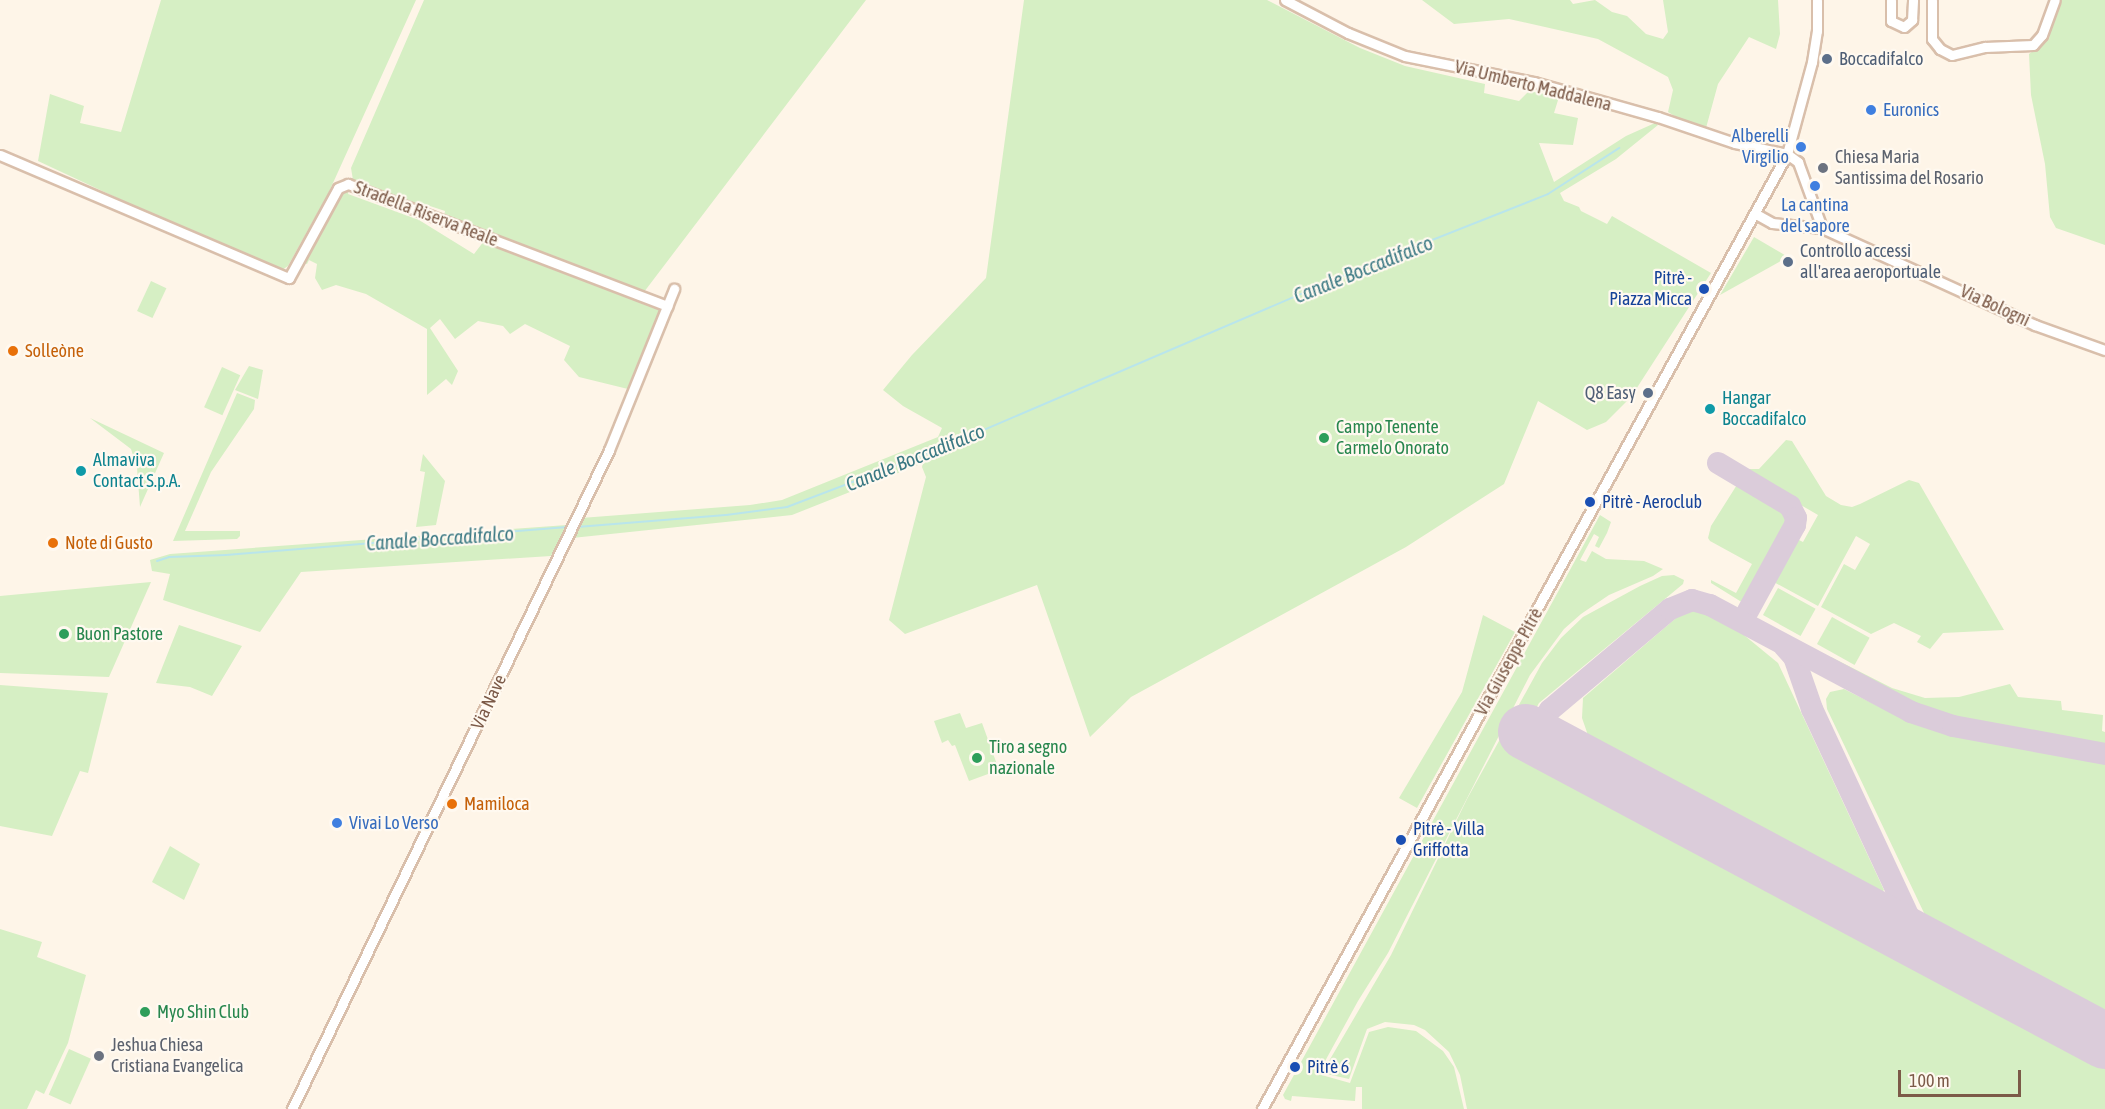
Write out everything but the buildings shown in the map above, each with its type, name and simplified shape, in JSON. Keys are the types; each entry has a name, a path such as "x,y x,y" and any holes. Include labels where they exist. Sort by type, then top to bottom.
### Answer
{"street":[{"name":"Via Umberto Maddalena","path":"1285,0 1348,33 1405,57 1534,82 1658,117 1735,143 1787,154"},
{"name":"Via Giuseppe Pitrè","path":"1262,1109 1787,154 1812,62 1817,31 1817,0"},
{"path":"1891,0 1891,21 1904,27 1912,20 1912,0"},
{"path":"1932,0 1932,39 1940,50 1952,55 1985,47 2033,45 2042,34 2055,0"},
{"path":"1787,154 1798,162 1822,228"},
{"name":"Stradella Riserva Reale","path":"0,155 289,278 338,188 348,184 667,306"},
{"name":"Via Bologni","path":"1756,214 1772,223 1822,228 2035,325 2105,350"},
{"name":"Via Nave","path":"292,1109 428,832 609,450 674,289"}],"green space":[{"path":"161,0 416,0 328,194 288,266 282,270 188,231 38,161 50,94 84,106 80,123 121,132"},
{"path":"424,0 866,0 644,292 444,217 445,211 424,204 423,206 353,180 351,168"},
{"path":"1024,0 1267,0 1360,48 1405,66 1485,84 1484,93 1519,101 1529,91 1559,97 1554,113 1578,118 1573,145 1539,143 1554,182 1626,136 1655,123 1658,125 1616,159 1560,193 1564,201 1579,207 1581,211 1607,224 1612,216 1711,273 1631,397 1606,422 1587,430 1538,401 1504,484 1406,547 1131,697 1090,737 1037,585 905,634 889,620 926,477 922,467 923,463 792,515 572,538 581,518 750,505 782,500 938,437 942,428 903,406 883,390 912,355 986,278"},
{"path":"1422,0 1570,0 1573,4 1595,0 1612,12 1627,16 1646,34 1663,39 1668,32 1663,0 1778,0 1780,34 1776,49 1749,37 1718,84 1706,128 1681,120 1668,112 1673,90 1668,77 1598,39 1509,19 1454,24"},
{"path":"2061,0 2105,0 2105,245 2056,228 2050,217 2045,164 2031,95 2029,54 2049,39 2053,15"},
{"path":"349,190 348,194 419,220 474,254 484,241 660,309 628,389 579,377 564,360 570,346 525,324 510,334 503,326 478,321 455,339 440,319 430,328 458,371 452,385 446,379 427,395 427,329 366,294 336,285 322,290 315,278 317,264 309,260 307,264 303,263 340,193"},
{"path":"1754,237 1788,257 1720,295"},
{"path":"151,281 166,288 152,318 137,311"},
{"path":"249,366 263,370 258,399 235,390"},
{"path":"222,367 240,375 222,415 204,407"},
{"path":"237,393 255,400 254,409 211,472 185,531 240,531 240,536 237,539 173,541"},
{"path":"90,418 164,453 140,507 137,468 131,449"},
{"path":"1786,440 1792,441 1826,496 1841,505 1852,507 1909,480 1919,483 2004,630 1943,633 1930,649 1917,642 1921,636 1894,623 1871,634 1821,607 1844,564 1855,570 1870,544 1856,536 1818,606 1770,580 1793,537 1803,542 1818,515 1746,473 1748,469 1759,469"},
{"path":"423,454 445,481 436,525 416,527 425,472 420,471"},
{"path":"1740,480 1786,505 1792,515 1788,533 1748,606 1711,583 1711,580 1736,593 1752,564 1708,538 1711,526"},
{"path":"1600,515 1611,522 1607,533 1599,548 1595,546 1599,537 1594,534 1580,560 1586,562 1592,551 1606,559 1644,561 1663,569 1653,576 1609,595 1581,614 1564,629 1530,675 1388,953 1358,1001 1318,1074 1350,1083 1369,1032 1388,1027 1416,1031 1443,1051 1454,1067 1464,1109 1362,1109 1362,1087 1356,1087 1355,1101 1292,1096 1291,1101 1285,1099 1283,1095"},
{"path":"567,525 551,556 301,572 260,632 163,600 170,574 152,571 150,560 170,554"},
{"path":"1674,575 1684,580 1683,584 1539,703 1512,753 2105,1069 2105,1109 1467,1109 1460,1075 1449,1052 1425,1030 1414,1025 1385,1022 1367,1029 1349,1079 1322,1073 1391,955 1467,799 1542,663 1561,638 1583,617 1640,586 1662,576"},
{"name":"Buon Pastore","path":"151,582 109,677 0,673 0,596"},
{"path":"1778,588 1816,609 1801,636 1763,615"},
{"path":"1692,610 1706,612 1733,626 1778,663 1884,890 1879,895 1590,741 1582,718 1583,698 1683,612"},
{"path":"1483,615 1515,632 1417,808 1399,798 1462,692"},
{"path":"1832,617 1870,638 1855,665 1817,644"},
{"path":"179,625 242,646 212,696 190,687 156,683"},
{"path":"1831,657 1892,688 1925,698 1959,697 2010,684 2018,697 2061,701 2062,710 2103,715 2102,731 2105,732 2105,747 1937,717 1883,693 1829,662"},
{"path":"0,685 108,693 88,773 80,771 52,836 0,826"},
{"path":"1844,689 1926,727 2105,763 2105,1016 1941,928 1925,915 1827,709 1826,699 1830,692"},
{"name":"Tiro a segno nazionale","path":"960,713 966,728 982,723 999,770 969,781 955,745 952,746 948,740 942,743 934,721"},
{"path":"170,846 200,864 184,900 152,882"},
{"path":"0,929 42,942 37,957 86,975 68,1043 44,1094 36,1090 27,1109 0,1109"},
{"path":"69,1049 91,1059 71,1104 49,1095"}],"waterway":[{"name":"Canale Boccadifalco","path":"577,527 726,515 787,507 944,447 1374,263 1548,194 1619,148"},
{"name":"Canale Boccadifalco","path":"157,561 169,557 226,555 568,527"}],"taxiway":[{"path":"1718,463 1790,506 1796,518 1795,525 1748,611"},
{"path":"1533,736 1550,710 1670,609 1692,600 1710,605 1911,712 1953,726 2105,754"},
{"path":"1784,646 1794,657 1812,709 1921,943"}],"runway":[{"path":"1526,732 2105,1041"}],"place":[{"name":"Boccadifalco","path":"1827,59"},
{"name":"Euronics","path":"1871,110"},
{"name":"Alberelli Virgilio","path":"1801,147"},
{"name":"Chiesa Maria Santissima del Rosario","path":"1823,168"},
{"name":"La cantina del sapore","path":"1815,186"},
{"name":"Controllo accessi all'area aeroportuale","path":"1788,262"},
{"name":"Pitrè - Piazza Micca","path":"1704,289"},
{"name":"Solleòne","path":"13,351"},
{"name":"Q8 Easy","path":"1648,393"},
{"name":"Hangar Boccadifalco","path":"1710,409"},
{"name":"Campo Tenente Carmelo Onorato","path":"1324,438"},
{"name":"Almaviva Contact S.p.A.","path":"81,471"},
{"name":"Pitrè - Aeroclub","path":"1590,502"},
{"name":"Note di Gusto","path":"53,543"},
{"name":"Buon Pastore","path":"64,634"},
{"name":"Tiro a segno nazionale","path":"977,758"},
{"name":"Mamiloca","path":"452,804"},
{"name":"Vivai Lo Verso","path":"337,823"},
{"name":"Pitrè - Villa Griffotta","path":"1401,840"},
{"name":"Myo Shin Club","path":"145,1012"},
{"name":"Jeshua Chiesa Cristiana Evangelica","path":"99,1056"},
{"name":"Pitrè 6","path":"1295,1067"}]}
